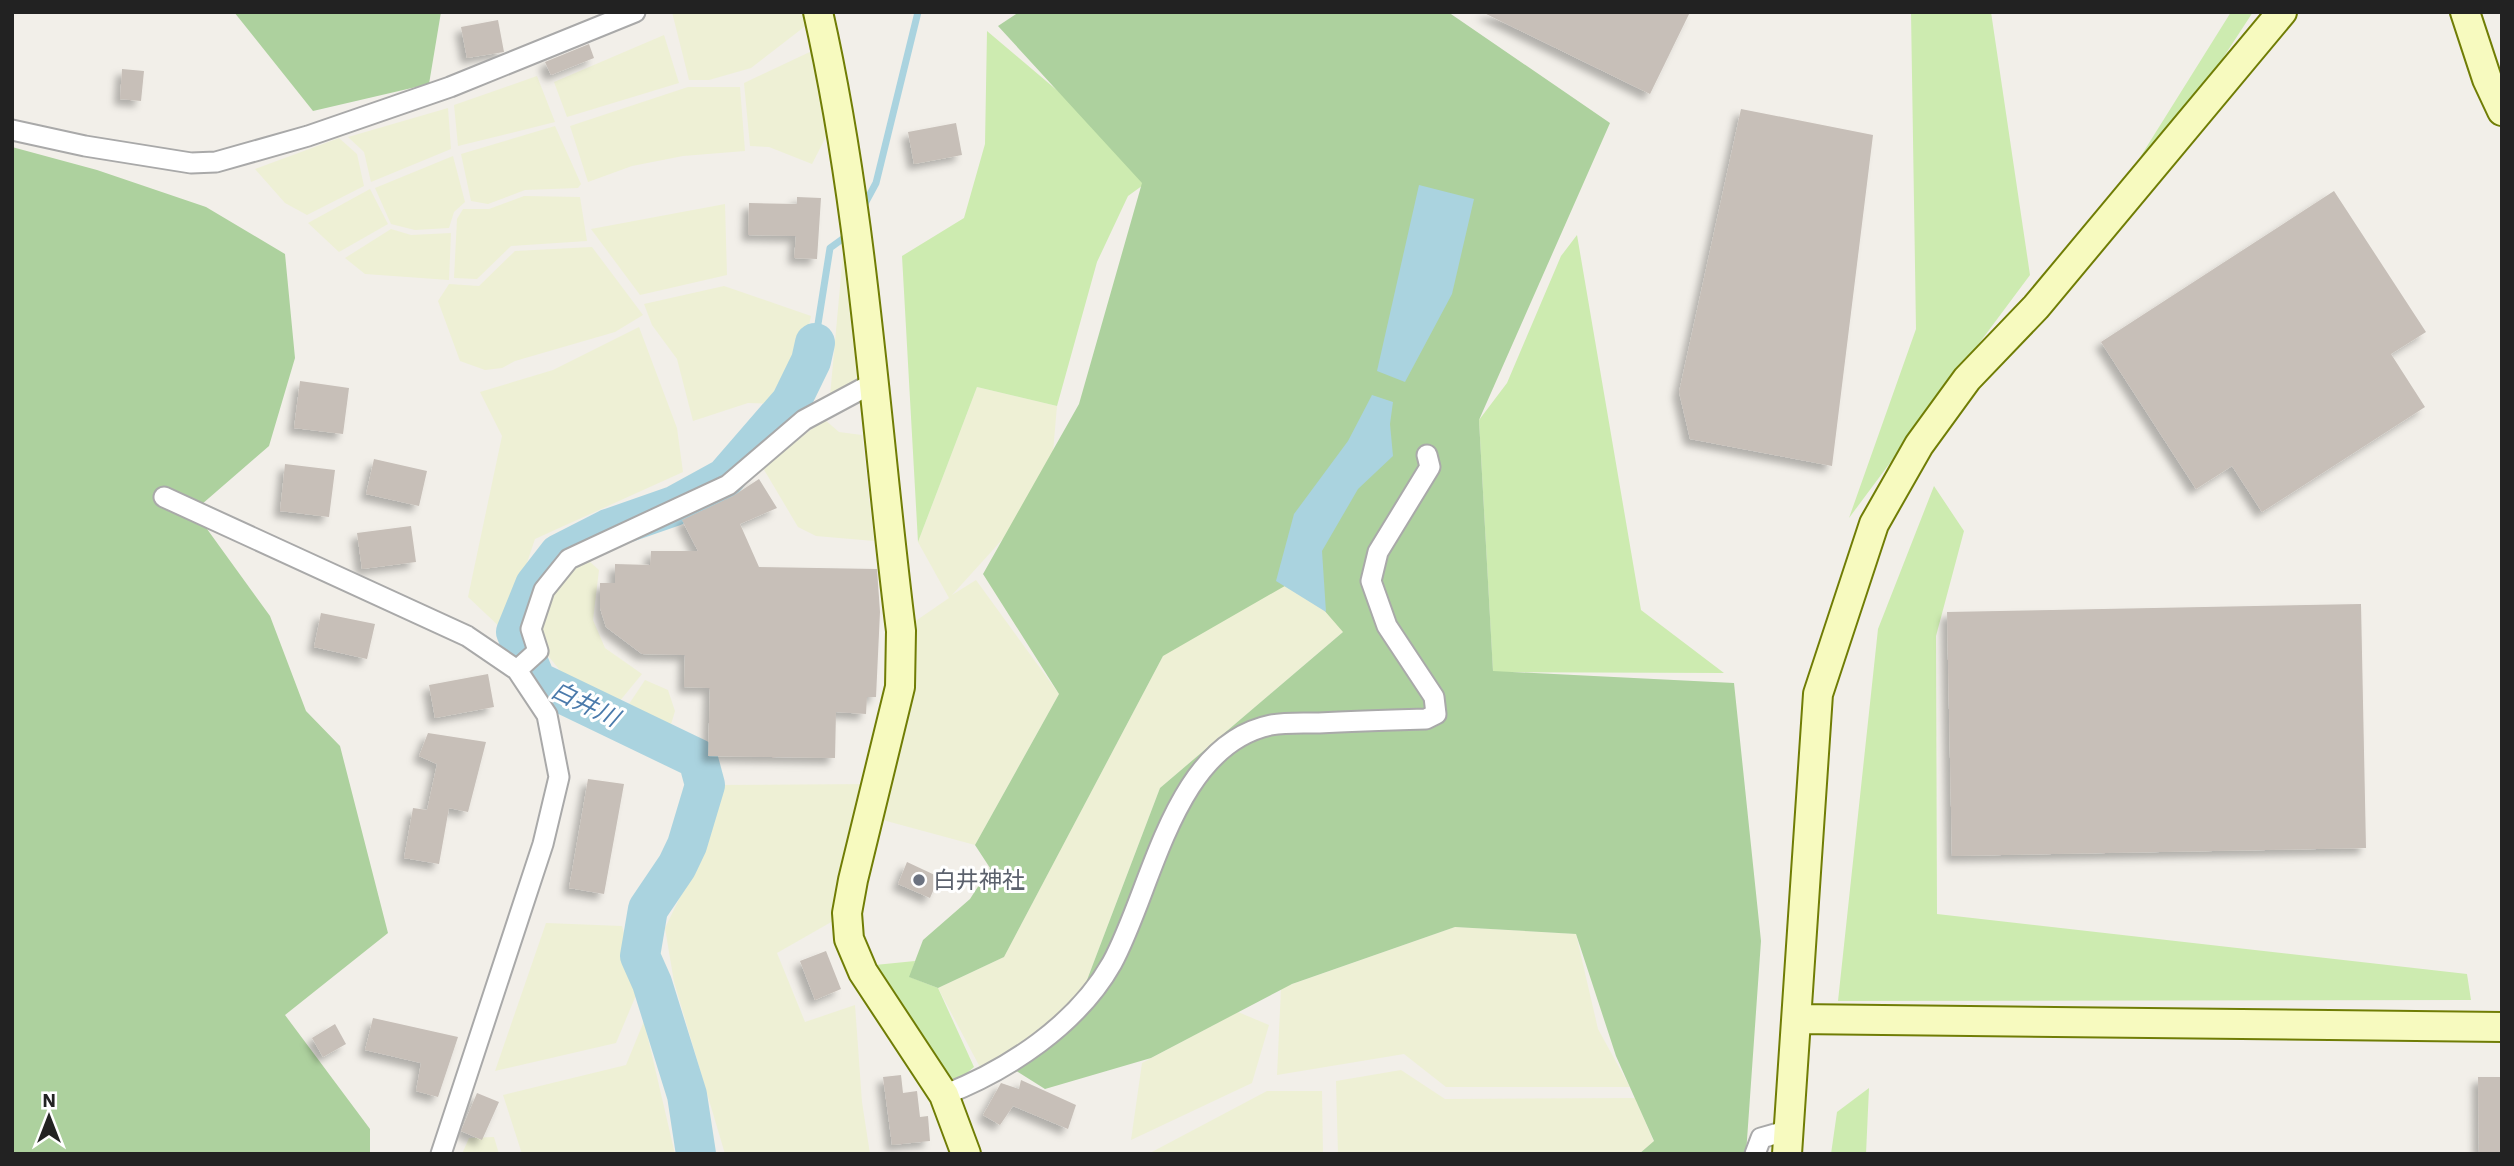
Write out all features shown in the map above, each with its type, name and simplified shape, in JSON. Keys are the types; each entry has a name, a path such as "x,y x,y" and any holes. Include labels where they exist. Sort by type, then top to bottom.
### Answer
{"street":[{"path":"12,130 85,146 191,163 215,162 308,136 450,87 635,12"},
{"path":"818,12 834,86 860,252 901,631 900,687 846,913 849,939 863,972 944,1096 966,1154"},
{"path":"1755,1154 1761,1138 1788,1142 1818,694 1874,524 1919,445 1967,379 2036,307 2282,12"},
{"path":"2465,12 2487,79 2502,111"},
{"path":"517,670 538,651 531,629 544,590 569,559 728,485 804,420 873,383"},
{"path":"944,1096 982,1081 1053,1032 1090,996 1112,963 1176,813 1202,768 1229,743 1271,725 1426,719 1436,714 1434,697 1387,626 1371,581 1378,552 1430,467 1427,455"},
{"path":"164,497 467,636 517,670 547,715 559,777 543,844 441,1154"},
{"path":"1797,1019 2502,1027"}],"green space":[{"path":"234,12 441,12 429,84 313,111"},
{"path":"672,12 806,12 808,24 751,68 709,80 689,80"},
{"path":"1019,12 1448,12 1610,123 1479,420 1493,671 1734,683 1761,941 1746,1154 1639,1154 1654,1141 1616,1056 1576,934 1455,927 1292,984 1151,1058 1045,1089 1010,1067 1053,1032 1087,980 1160,788 1343,632 1297,579 1163,656 1004,957 938,988 909,977 923,940 970,899 990,868 975,845 1059,694 983,574 1079,404 1142,183 998,26"},
{"path":"1911,12 1991,12 2030,275 1849,518 1916,329"},
{"path":"2231,12 2253,12 2155,162 2139,159"},
{"path":"987,31 1157,175 1128,196 1097,262 1057,406 977,387 918,542 902,256 964,218 985,144"},
{"path":"664,35 679,83 567,117 554,82"},
{"path":"814,50 831,127 812,164 769,147 750,146 744,83"},
{"path":"537,76 555,122 458,146 454,105"},
{"path":"688,87 740,87 745,151 683,156 632,166 588,182 570,126"},
{"path":"448,108 451,149 371,182 364,152 348,137"},
{"path":"555,126 581,184 578,188 525,190 488,204 471,201 461,154"},
{"path":"339,138 357,154 364,186 307,215 285,203 255,169"},
{"path":"12,147 97,170 206,207 285,254 295,358 269,446 194,511 270,616 306,711 340,746 388,933 285,1015 370,1129 370,1154 12,1154"},
{"path":"453,156 465,202 454,212 449,228 415,230 391,224 375,188"},
{"path":"370,189 388,224 339,252 308,223"},
{"path":"524,196 580,197 587,241 511,246 477,279 454,278 457,219 463,209 489,209"},
{"path":"725,204 727,275 640,295 591,229"},
{"path":"391,229 411,235 451,233 449,280 365,274 345,258"},
{"path":"1577,235 1641,610 1724,673 1493,672 1479,420 1507,383 1561,256"},
{"path":"592,247 643,315 615,332 515,361 502,368 485,370 460,361 438,301 449,284 479,286 515,251"},
{"path":"843,254 855,255 863,384 830,396"},
{"path":"724,286 811,316 801,362 778,404 748,403 693,421 677,359 652,325 644,304"},
{"path":"639,327 677,428 683,472 535,539 504,631 468,597 502,436 480,392 553,370"},
{"path":"977,387 1057,406 1050,487 952,595 976,580 1059,694 975,845 879,819 901,631 949,598 918,542"},
{"path":"824,419 839,432 862,435 874,541 816,536 798,527 763,468"},
{"path":"1934,486 1964,531 1936,636 1937,914 2467,974 2471,1000 1838,1001 1878,629"},
{"path":"581,554 599,570 593,620 605,648 642,674 614,708 562,673 541,647 533,622"},
{"path":"1280,565 1344,631 1160,788 1087,980 1048,1035 982,1071 938,988 1004,957 1163,656"},
{"path":"645,680 668,690 675,711 669,731 623,713"},
{"path":"875,784 847,913 777,953 805,1022 855,1005 862,1102 870,1154 725,1154 674,982 665,928 702,852 705,785"},
{"path":"546,923 622,926 639,988 616,1043 495,1071"},
{"path":"1455,927 1576,934 1598,1029 1630,1087 1446,1087 1404,1054 1277,1075 1281,988"},
{"path":"915,961 910,977 938,988 974,1067 952,1086 875,965"},
{"path":"1238,1012 1269,1025 1252,1083 1131,1140 1142,1063"},
{"path":"644,1021 675,1154 522,1154 503,1095 626,1065"},
{"path":"1401,1070 1445,1099 1635,1098 1654,1142 1639,1154 1338,1154 1336,1081"},
{"path":"1869,1088 1866,1154 1831,1154 1837,1112"},
{"path":"1267,1091 1322,1091 1323,1154 1148,1154"},
{"path":"494,1137 499,1154 462,1154 469,1138"}],"water":[{"path":"1419,185 1474,199 1452,294 1405,382 1377,371"},
{"path":"1372,395 1393,402 1390,424 1393,456 1358,489 1322,551 1326,612 1276,581 1294,514 1348,441"}],"building":[{"path":"1482,12 1690,12 1650,94"},
{"path":"498,20 504,52 467,58 461,27"},
{"path":"589,44 594,58 551,75 545,62"},
{"path":"122,69 144,71 141,101 120,99"},
{"path":"1741,109 1873,135 1832,466 1690,439 1679,392"},
{"path":"956,123 962,155 914,164 908,132"},
{"path":"2334,191 2426,332 2391,354 2425,407 2262,512 2232,466 2196,489 2101,342"},
{"path":"797,197 821,198 817,259 794,258 796,236 748,235 749,203 797,204"},
{"path":"300,381 349,388 343,434 294,428"},
{"path":"374,459 427,471 419,506 366,494"},
{"path":"285,464 335,470 329,517 280,511"},
{"path":"759,479 777,508 740,524 759,567 877,569 880,612 876,697 867,697 866,714 836,712 835,758 708,756 710,688 684,687 685,655 642,654 606,627 600,608 600,583 615,583 615,564 650,565 651,551 698,551 682,520 733,496"},
{"path":"411,526 416,562 362,569 357,533"},
{"path":"2361,604 2366,848 1952,856 1947,612"},
{"path":"321,613 375,624 367,659 314,647"},
{"path":"488,674 494,707 435,718 429,685"},
{"path":"428,733 486,742 468,812 449,808 439,864 404,858 413,808 427,810 437,764 419,756"},
{"path":"588,779 624,784 604,894 569,888"},
{"name":"白井神社","path":"907,862 939,877 930,898 898,884"},
{"path":"826,951 841,989 815,1000 800,961"},
{"path":"373,1018 458,1037 438,1097 416,1091 421,1063 365,1050"},
{"path":"335,1024 346,1044 323,1057 312,1038"},
{"path":"901,1075 903,1093 917,1091 920,1117 928,1116 930,1141 892,1145 883,1077"},
{"path":"2478,1077 2502,1077 2502,1154 2479,1154"},
{"path":"1021,1080 1076,1105 1068,1129 1013,1106 1000,1125 983,1115 1001,1083 1019,1089"},
{"path":"477,1093 499,1102 482,1140 461,1131"}],"waterway":[{"path":"862,209 876,183 918,12"},
{"path":"815,343 830,248 848,235"},
{"name":"白井川","path":"696,1154 687,1095 652,983 640,956 648,909 677,866 687,845 705,785 698,759 536,681 516,632 535,585 559,554 608,529 674,506 725,478 791,402 811,361 815,343"}],"place":[{"name":"白井神社","path":"919,880"}]}
